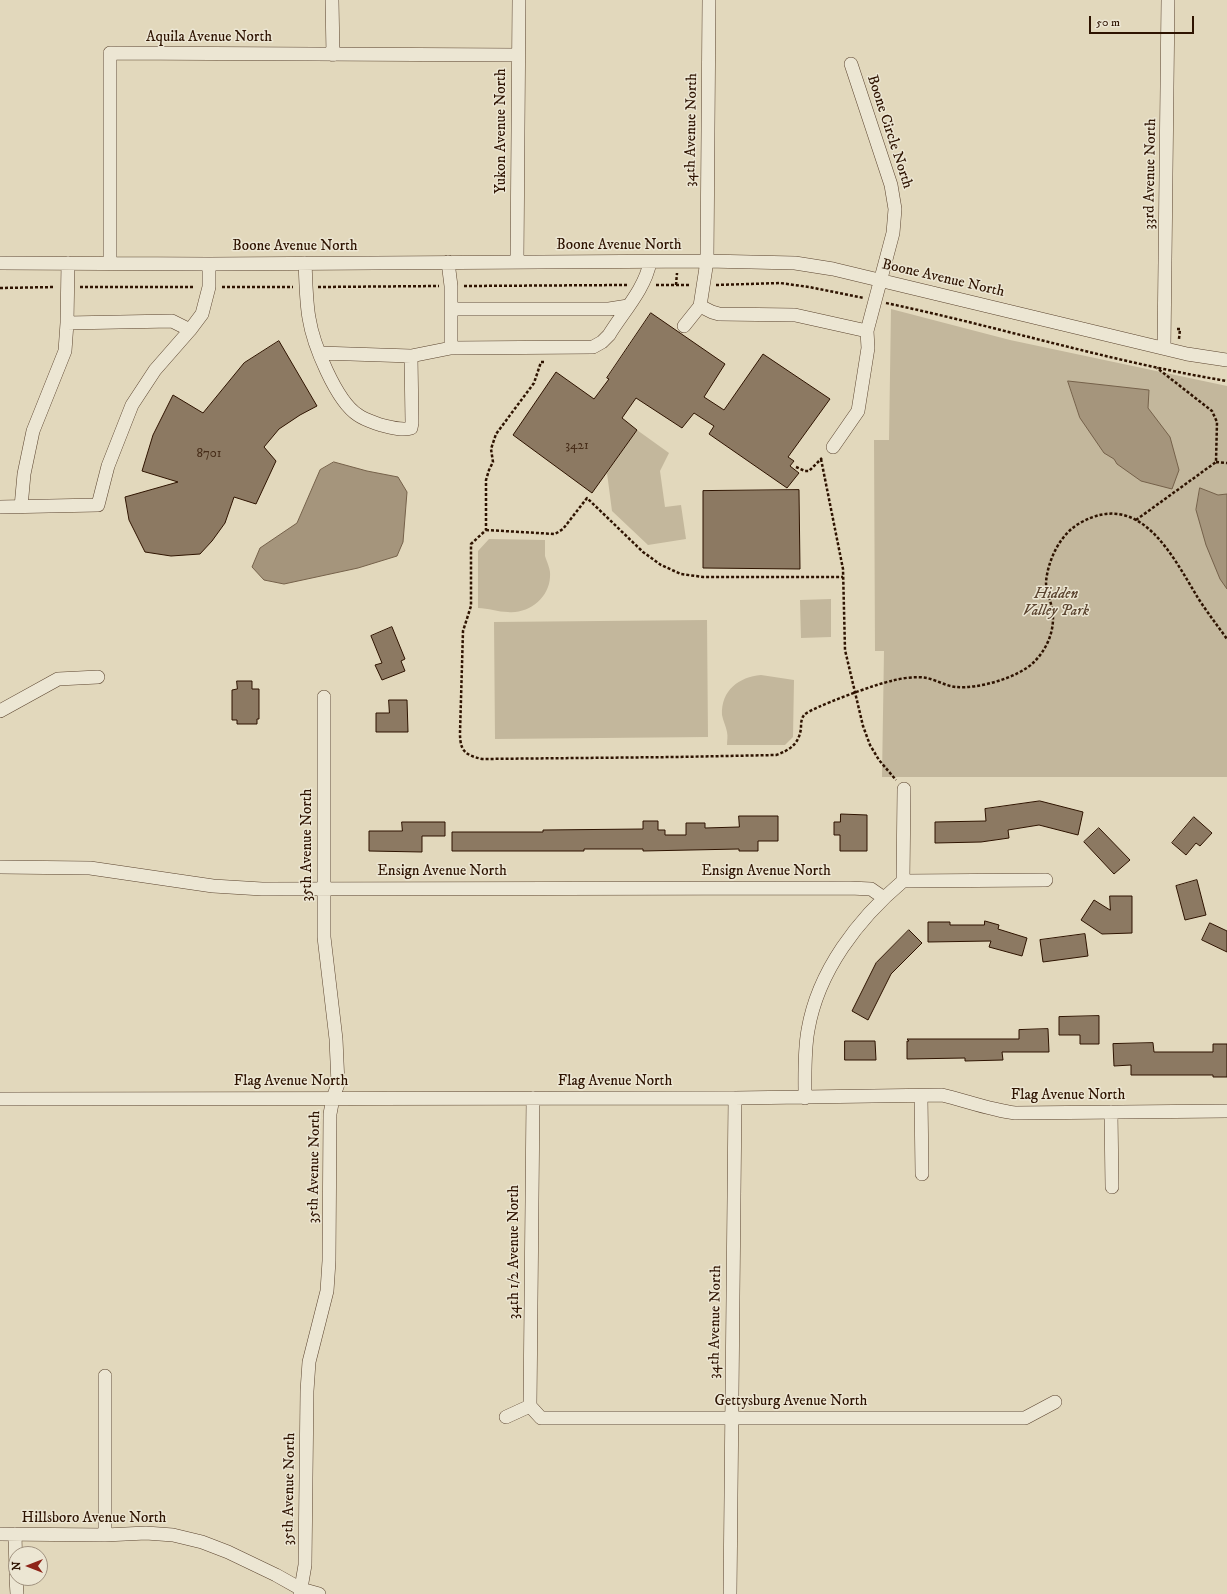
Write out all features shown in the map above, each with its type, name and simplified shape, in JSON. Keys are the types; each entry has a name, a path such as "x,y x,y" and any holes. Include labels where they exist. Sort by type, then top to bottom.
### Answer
{"street":[{"path":"332,0 333,55"},
{"name":"Yukon Avenue North","path":"517,262 519,0"},
{"name":"34th Avenue North","path":"700,306 707,261 710,0"},
{"name":"33rd Avenue North","path":"1164,348 1168,0"},
{"name":"Aquila Avenue North","path":"110,263 110,54 518,55"},
{"name":"Boone Circle North","path":"833,447 858,411 868,348 867,331 893,233 895,209 889,177 851,64"},
{"name":"Boone Avenue North","path":"0,263 209,264 707,261 795,263 880,280 1187,354 1227,360"},
{"path":"448,262 451,286 451,348"},
{"path":"320,352 411,356 451,348 593,347 602,342 608,335 628,306 642,285 650,262"},
{"path":"21,507 24,474 33,431 65,351 68,263"},
{"path":"305,263 309,317 313,336 334,385 347,405 357,415 370,421 406,429 411,428 411,356"},
{"path":"0,507 98,505 108,466 132,405 155,370 202,314 209,287 209,264"},
{"path":"451,309 610,308 628,306"},
{"path":"684,326 700,306 719,314 795,315 867,331"},
{"path":"67,322 172,321 190,330"},
{"path":"0,711 58,679 98,677"},
{"name":"35th Avenue North","path":"301,1592 305,1565 307,1391 309,1362 327,1291 329,1261 330,1114 333,1098 338,1084 336,1039 324,937 324,697"},
{"path":"903,881 904,789"},
{"name":"Ensign Avenue North","path":"0,867 90,868 192,883 262,889 850,888 871,890 884,898"},
{"path":"805,1098 805,1067 808,1030 817,995 833,964 853,933 884,898 903,881 1046,880"},
{"name":"Flag Avenue North","path":"0,1099 805,1098 942,1095 997,1111 1015,1113 1227,1111"},
{"path":"921,1096 922,1174"},
{"name":"34th 1/2 Avenue North","path":"530,1406 533,1098"},
{"name":"34th Avenue North","path":"730,1594 735,1098"},
{"path":"1111,1112 1112,1187"},
{"path":"105,1376 105,1535"},
{"name":"Gettysburg Avenue North","path":"530,1406 541,1418 1025,1418 1055,1402"},
{"path":"506,1417 530,1406"},
{"name":"Hillsboro Avenue North","path":"0,1534 105,1535 146,1533 173,1535 202,1542 255,1564 301,1592 319,1594"},
{"path":"15,1534 15,1546"}],"path":[{"path":"653,291 656,285"},
{"path":"549,362 541,362 534,382 496,434 491,449 493,462 486,480 486,530 472,544 471,606 463,631 460,744 464,751 474,756 482,758 776,755 785,752 795,745 800,736 804,715 855,693 890,681 914,677 926,678 955,687 974,686 1000,681 1025,669 1034,662 1045,648 1052,629 1054,618 1047,593 1046,582 1055,551 1063,537 1074,526 1101,513 1121,514 1148,526 1166,546 1180,566 1212,620 1227,639"},
{"path":"1156,367 1212,411 1217,422 1216,462"},
{"path":"796,467 805,471 810,471 833,447"},
{"path":"821,459 843,577 845,650 863,726 870,746 879,760 904,789"},
{"path":"1136,520 1216,462 1227,463"},
{"path":"486,530 555,534 562,529 587,498 643,552 661,565 681,574 703,577 843,577"}],"green space":[{"name":"Hidden Valley Park","path":"891,309 1010,340 1227,386 1227,777 882,777 884,651 875,651 874,440 889,440"},
{"path":"637,430 669,453 660,471 665,507 681,505 686,539 648,545 612,511 607,473"},
{"path":"489,539 545,540 545,556 550,571 549,585 542,598 530,607 516,612 504,612 478,608 478,551"},
{"path":"831,599 831,637 801,638 800,600"},
{"path":"707,620 708,737 495,739 494,622"},
{"path":"761,675 794,680 793,737 785,745 727,745 726,728 722,715 722,706 725,698 733,686 739,682 753,676"}],"shaded area":[{"path":"1068,381 1149,390 1148,408 1170,437 1179,470 1172,489 1141,481 1117,464 1114,459 1104,453 1080,418"},
{"path":"334,462 367,471 398,477 407,492 403,542 397,556 358,568 284,584 264,580 252,567 260,548 297,523 320,470"},
{"path":"1200,488 1218,495 1227,494 1227,589 1220,579 1206,545 1196,510"}],"building":[{"path":"651,313 725,364 704,397 724,410 763,354 830,399 788,457 794,461 790,466 799,473 787,488 709,434 714,426 694,413 682,428 636,398 622,418 637,430 592,493 513,435 556,372 594,399 609,379 607,378"},
{"path":"279,341 317,406 279,429 264,447 276,461 256,504 234,497 225,523 200,554 171,556 145,552 129,520 125,497 178,482 142,471 153,435 173,395 203,413 244,363"},
{"path":"799,490 800,569 703,568 703,491"},
{"path":"392,627 405,659 401,661 405,671 382,680 375,665 382,663 371,636"},
{"path":"237,681 252,681 252,689 259,689 259,719 257,719 257,724 237,724 237,720 232,720 232,690 237,689"},
{"path":"389,700 407,700 408,732 376,732 376,713 389,713"},
{"path":"1040,801 1083,812 1078,835 1039,825 1008,830 1009,838 981,842 935,843 935,822 986,821 985,809"},
{"path":"841,814 867,815 867,851 840,851 840,835 834,835 834,822 840,822"},
{"path":"739,816 778,816 778,841 758,841 758,851 739,851 739,849 643,851 643,849 584,849 584,851 452,851 452,832 543,832 543,830 643,829 643,821 658,821 658,830 665,830 665,835 686,835 686,823 705,823 705,828 739,827"},
{"path":"1194,817 1212,833 1200,846 1196,843 1186,855 1172,843"},
{"path":"402,822 445,822 445,836 422,836 422,852 369,851 369,831 402,831"},
{"path":"1099,828 1130,860 1114,874 1084,842"},
{"path":"1197,880 1206,915 1185,920 1176,886"},
{"path":"1110,896 1132,896 1132,933 1102,934 1081,920 1094,900 1110,910"},
{"path":"985,921 999,925 998,929 1027,938 1022,956 989,947 991,941 928,942 928,922 950,922 950,925 984,925"},
{"path":"1210,923 1227,931 1227,952 1202,940"},
{"path":"909,930 922,943 891,974 868,1020 852,1011 876,963"},
{"path":"1085,934 1088,956 1043,962 1040,940"},
{"path":"1099,1016 1099,1044 1080,1044 1080,1035 1059,1035 1059,1017"},
{"path":"1048,1029 1049,1052 1002,1052 1003,1060 965,1061 965,1058 907,1059 907,1041 909,1041 907,1039 1019,1039 1019,1030"},
{"path":"845,1041 875,1041 876,1060 845,1060"},
{"path":"1153,1043 1154,1052 1213,1052 1213,1044 1227,1044 1227,1077 1213,1077 1213,1075 1131,1075 1131,1065 1114,1066 1113,1044"}]}
